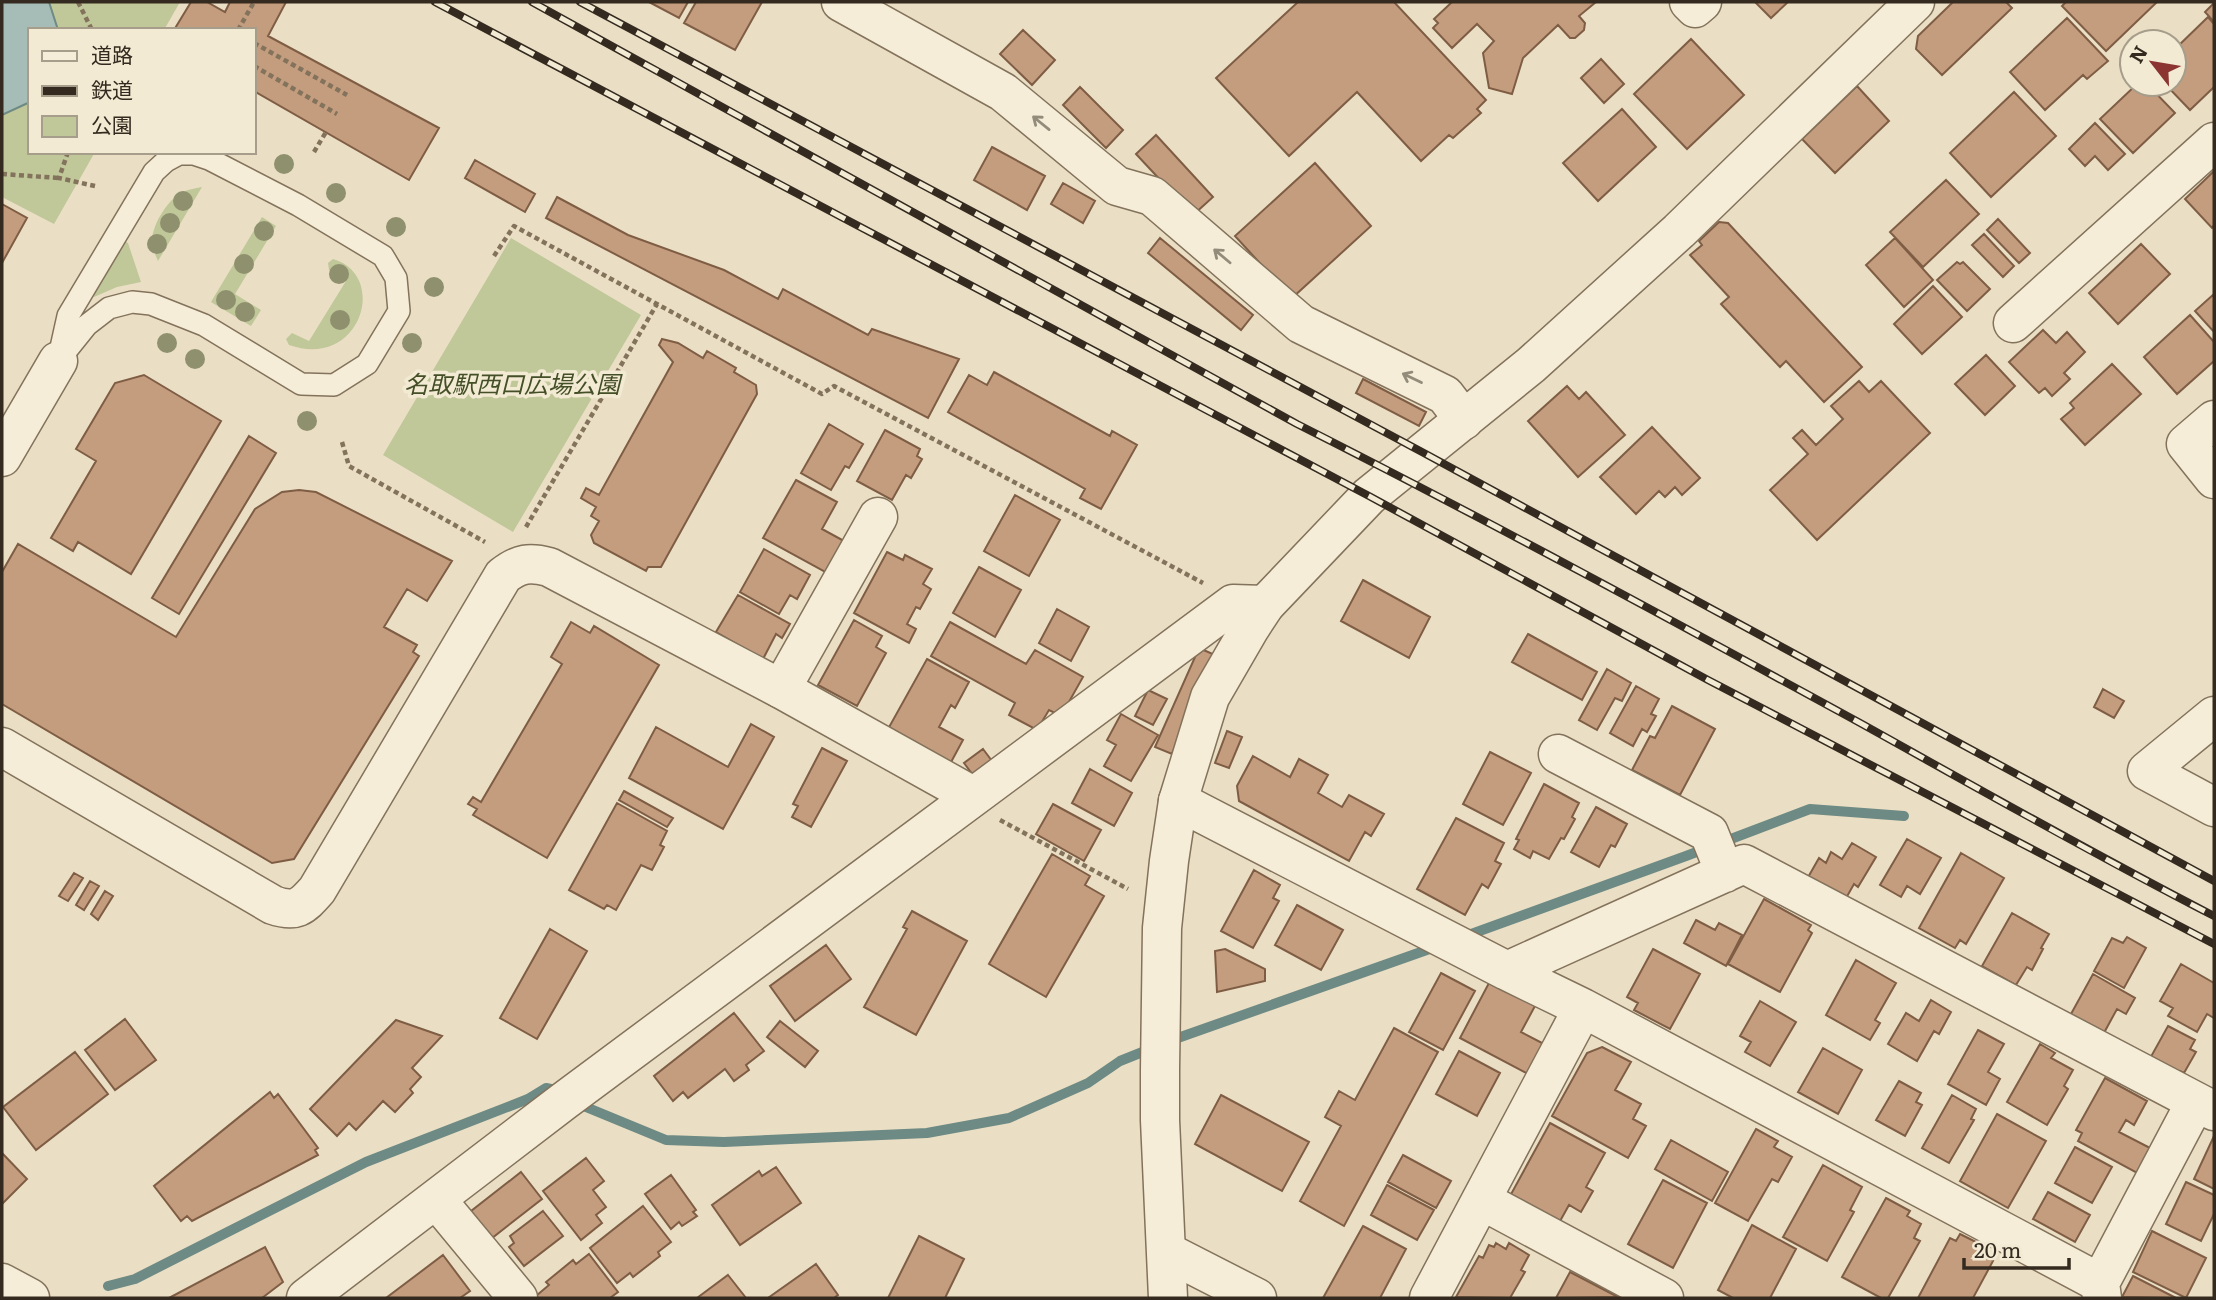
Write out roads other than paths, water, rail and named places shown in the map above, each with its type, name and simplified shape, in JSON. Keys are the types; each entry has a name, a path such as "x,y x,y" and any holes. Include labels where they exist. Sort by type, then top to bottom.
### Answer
{"street":[{"path":"841,2 1003,92 1117,186 1152,196 1301,324 1445,395 1464,419"},
{"path":"1689,2 1695,8 1702,2"},
{"path":"306,1298 969,799 1249,604 1369,496 1531,365 1679,231 1915,2"},
{"path":"2013,323 2214,142"},
{"path":"5,444 58,361"},
{"path":"2214,420 2186,444 2214,479"},
{"path":"782,689 877,517"},
{"path":"2,747 273,905 296,909 317,890 503,576 515,566 531,563 550,567 782,689 969,799"},
{"path":"1168,1298 1160,1121 1162,928 1178,801 1210,697 1249,604"},
{"path":"2214,716 2147,771 2214,807"},
{"path":"1178,801 1583,1008 2101,1291 2205,1107 1744,864 1719,858 1558,754"},
{"path":"1491,963 1719,858"},
{"path":"1429,1298 1583,1008"},
{"path":"436,1199 518,1298"},
{"path":"1481,1200 1649,1295"},
{"path":"1167,1252 1257,1298"},
{"path":"2,1283 30,1298"}],"lane":[{"path":"194,154 209,159 298,205 383,256 396,278 399,311 367,364 334,385 302,384 204,325 151,304 132,302 109,308 87,325 58,361 68,316 154,172 166,161 179,155 194,154"}],"water":[{"path":"2,2 49,2 57,28 28,28 28,103 2,115"}],"waterway":[{"path":"1463,937 1810,809 1904,816"},
{"path":"581,1105 666,1140 724,1142 927,1133 1009,1118 1088,1083 1120,1061 1438,946"},
{"path":"108,1286 135,1279 366,1162 528,1099 546,1088 556,1090"}],"railway":[{"path":"435,2 1369,496 1708,680 2214,944"},
{"path":"532,2 1297,424 1651,610 2214,916"},
{"path":"580,2 1422,452 2214,881"}],"park label":[{"name":"名取駅西口広場公園","path":"512,385"}]}
